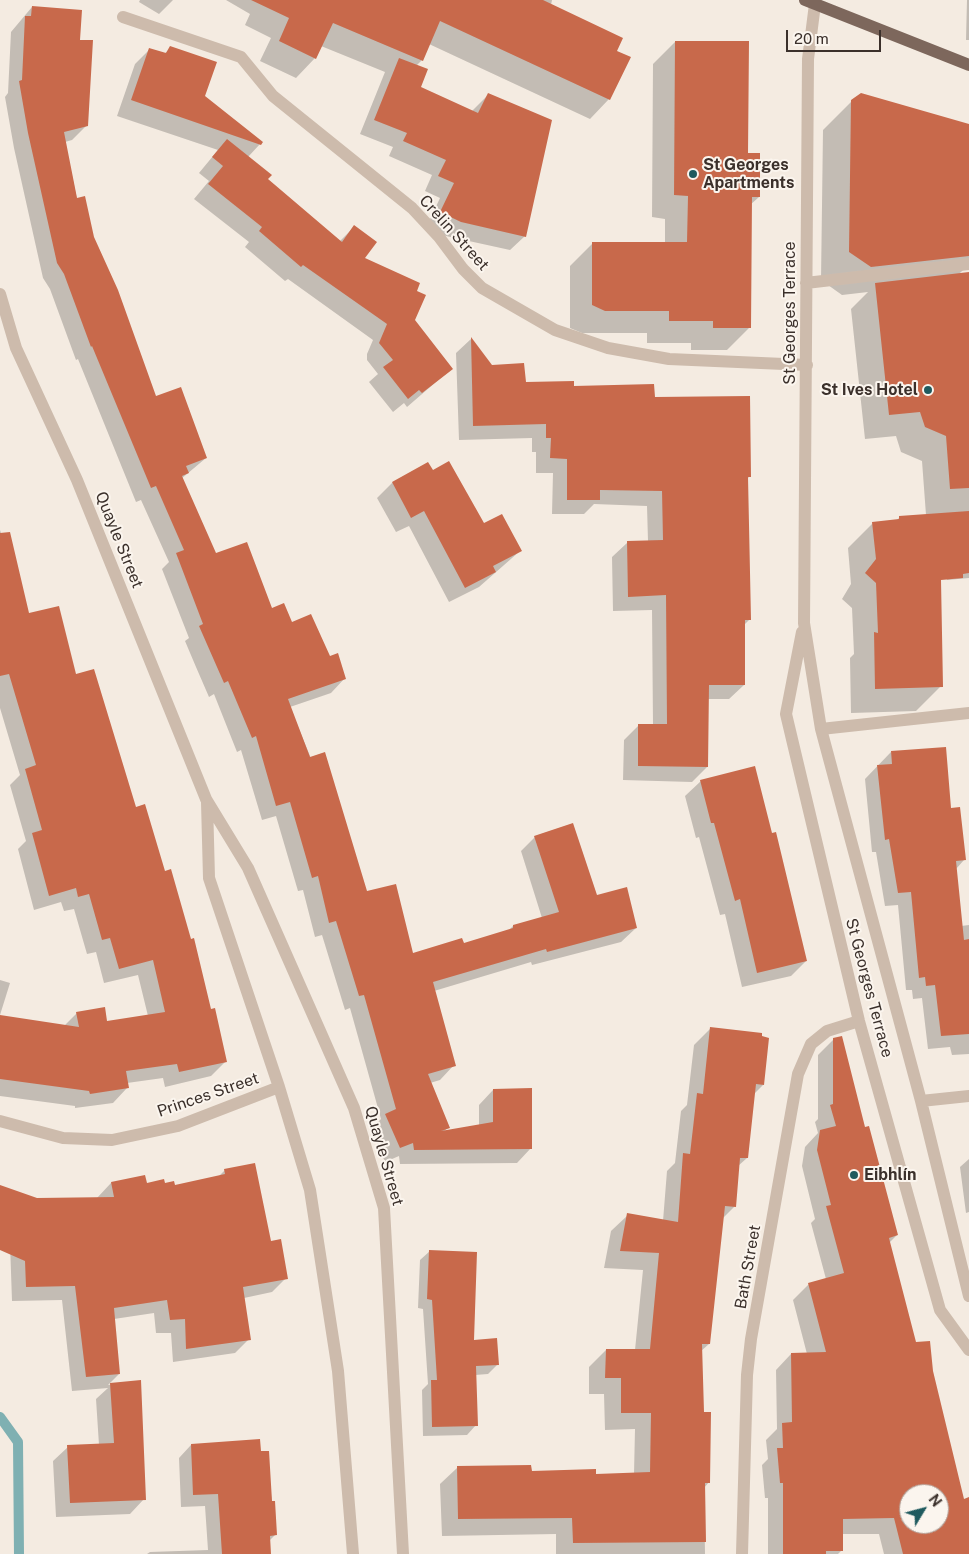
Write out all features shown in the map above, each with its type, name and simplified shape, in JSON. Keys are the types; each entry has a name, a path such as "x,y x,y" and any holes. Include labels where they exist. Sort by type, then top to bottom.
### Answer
{"main road":[{"path":"810,2 969,65"}],"street":[{"name":"St Georges Terrace","path":"810,2 804,622 821,729 920,1101 969,1296"},
{"name":"Crelin Street","path":"123,16 241,57 273,96 412,208 439,237 463,269 482,288 555,330 608,348 669,359 807,365"},
{"path":"806,282 969,264"},
{"name":"Quayle Street","path":"0,294 16,348 77,480 206,799 248,868 354,1108 384,1208 403,1554"},
{"name":"St Georges Terrace","path":"804,622 786,714 859,1020 940,1310 969,1350"},
{"path":"821,729 969,713"},
{"name":"Quayle Street","path":"206,799 209,878 279,1087 310,1190 338,1371 353,1554"},
{"name":"Bath Street","path":"742,1554 747,1375 751,1338 798,1074 810,1044 828,1031 859,1020"},
{"name":"Princes Street","path":"0,1121 63,1138 112,1140 178,1126 279,1087"},
{"path":"920,1101 969,1096"}],"building":[{"path":"251,0 543,0 623,38 617,51 631,57 610,100 440,21 423,61 333,23 316,59 279,41 289,18"},
{"path":"32,6 82,10 80,40 93,40 88,126 64,132 77,198 85,196 94,237 118,290 156,396 181,387 207,458 186,466 189,473 182,476 216,553 247,542 272,608 284,603 292,622 311,614 330,656 338,653 346,679 288,699 310,757 325,752 367,891 396,884 413,953 462,938 464,943 513,928 513,925 559,912 534,836 573,823 597,895 627,887 637,928 547,952 546,949 433,982 456,1066 428,1074 450,1128 441,1131 493,1122 493,1089 532,1088 532,1149 414,1150 413,1143 400,1148 385,1114 396,1109 364,995 359,996 336,921 329,923 318,876 312,878 290,802 276,806 256,736 252,738 228,681 224,683 199,626 203,624 176,553 184,550 156,486 151,488 91,347 64,274 57,263 28,133 19,81 22,80 25,16 31,16"},
{"path":"675,41 749,41 748,153 760,153 760,197 752,197 751,328 713,328 713,321 669,321 669,311 605,311 592,305 592,242 687,242 688,196 674,195"},
{"path":"170,46 217,62 205,96 263,142 261,145 131,100 149,48 166,53"},
{"path":"399,58 428,69 421,87 478,113 488,93 552,120 526,237 461,222 440,212 454,183 438,176 446,160 403,141 407,133 374,120"},
{"path":"861,93 969,124 969,256 871,267 849,252 851,100"},
{"path":"227,139 272,175 268,179 342,242 354,225 377,242 365,258 420,283 417,291 426,295 415,320 453,369 422,393 419,390 408,399 383,367 393,360 379,343 387,324 303,265 301,267 259,231 262,227 208,184 223,166 212,157"},
{"name":"St Ives Hotel","path":"969,272 969,488 950,489 946,436 925,427 920,412 889,415 875,283"},
{"path":"471,337 492,365 524,363 526,382 574,381 574,386 654,384 655,397 750,396 751,477 748,477 751,620 745,620 745,685 709,685 708,767 638,766 638,724 667,724 666,595 628,597 627,541 663,540 662,491 600,490 600,500 567,500 567,459 550,458 551,438 546,438 546,424 473,426"},
{"path":"449,461 484,523 502,514 522,551 493,566 496,572 465,588 424,511 411,518 392,482 428,462 433,470"},
{"path":"969,511 969,573 963,574 963,578 941,580 943,687 875,689 874,632 878,633 876,583 865,573 876,559 872,522 899,519 899,516"},
{"path":"10,532 29,613 59,606 76,674 94,669 136,807 145,804 165,871 171,869 191,939 194,938 211,1009 215,1008 227,1062 179,1072 177,1064 126,1071 129,1088 90,1094 89,1091 0,1079 0,1015 79,1027 76,1012 105,1007 107,1021 165,1012 153,960 119,969 110,938 102,940 89,894 78,897 76,888 49,896 32,833 42,830 25,769 36,765 9,674 0,676 0,533"},
{"path":"946,747 951,808 960,807 966,860 956,861 964,940 969,939 969,1034 941,1036 935,985 926,986 925,977 919,978 911,892 898,893 889,839 885,840 877,765 892,764 891,751"},
{"path":"755,766 772,833 776,832 807,961 757,973 740,899 735,901 714,823 711,823 700,780"},
{"path":"710,1027 762,1033 762,1036 769,1038 764,1085 756,1084 748,1158 740,1158 736,1207 725,1206 710,1344 702,1344 704,1412 711,1412 710,1483 705,1483 706,1542 573,1543 572,1518 458,1519 457,1466 531,1465 532,1471 596,1469 596,1474 650,1472 651,1413 621,1413 621,1378 605,1378 606,1349 650,1349 659,1253 620,1251 627,1213 678,1222 683,1153 690,1154 697,1093 703,1094"},
{"path":"842,1036 865,1127 869,1126 898,1235 889,1238 916,1342 930,1341 933,1371 964,1499 969,1497 969,1554 903,1554 894,1518 843,1519 843,1551 826,1551 826,1554 783,1554 783,1483 780,1483 777,1448 783,1448 782,1423 792,1422 791,1353 826,1352 808,1283 844,1273 826,1206 831,1205 817,1150 820,1130 836,1126 830,1105 833,1104 833,1038"},
{"path":"255,1163 271,1241 281,1239 288,1279 243,1287 251,1340 186,1349 185,1319 170,1320 167,1300 114,1308 120,1374 86,1377 75,1286 26,1287 25,1261 0,1250 0,1185 37,1198 114,1197 111,1182 145,1175 147,1183 164,1179 165,1183 174,1181 175,1185 225,1174 224,1169"},
{"path":"429,1250 477,1252 474,1340 497,1338 499,1365 476,1366 478,1426 432,1427 431,1380 437,1380 432,1300 427,1299"},
{"path":"141,1380 146,1500 70,1503 67,1445 114,1443 110,1383"},
{"path":"260,1439 261,1451 269,1451 272,1501 275,1501 277,1535 270,1536 271,1554 222,1554 218,1494 193,1495 191,1444"}],"waterway":[{"path":"0,1417 18,1442 19,1554"}],"place":[{"name":"St Georges Apartments","path":"693,174"},
{"name":"St Ives Hotel","path":"928,390"},
{"name":"Eibhlín","path":"854,1175"}]}
